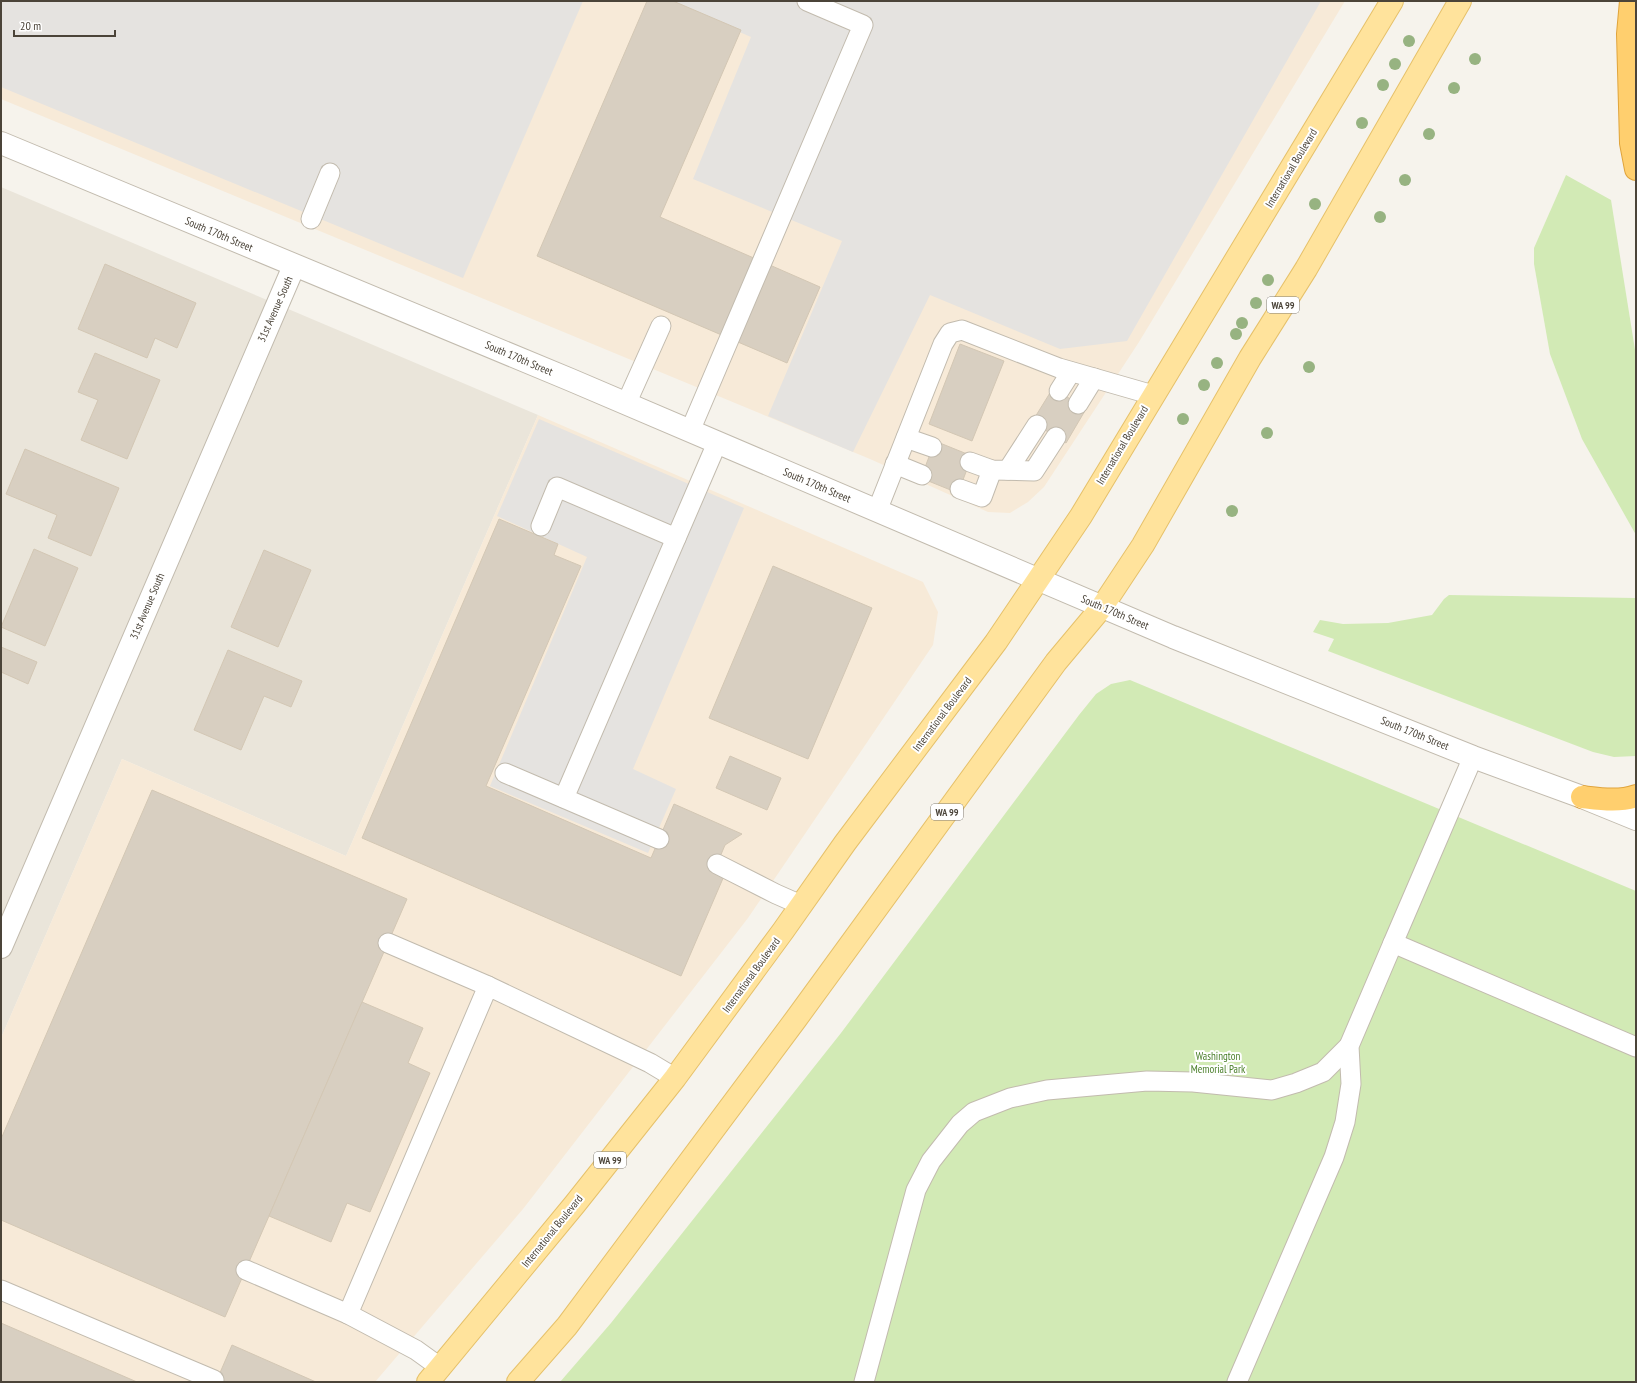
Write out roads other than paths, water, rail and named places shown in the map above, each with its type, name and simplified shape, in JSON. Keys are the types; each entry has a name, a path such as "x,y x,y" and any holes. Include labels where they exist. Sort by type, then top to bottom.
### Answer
{"highway":[{"path":"1631,1 1628,34 1631,143 1636,169"},
{"path":"1582,797 1610,800 1636,796"}],"main road":[{"name":"International Boulevard","path":"434,1375 575,1204 675,1078 845,843 996,642 1081,516 1392,1"},
{"name":"WA 99","path":"518,1382 567,1326 796,1019 1056,662 1102,607 1143,545 1250,358 1306,269 1460,1"}],"street":[{"name":"South 170th Street","path":"1,143 626,404 1173,637 1636,819"},
{"name":"31st Avenue South","path":"1,947 294,266"}],"lane":[{"path":"690,431 863,25 808,1"},
{"path":"312,219 330,173"},
{"path":"626,404 661,326"},
{"path":"877,510 943,344 950,332 962,330 1071,372 1153,395"},
{"path":"1059,392 1071,372"},
{"path":"1078,404 1094,378"},
{"path":"960,489 982,497 1000,470 1037,425"},
{"path":"970,462 1000,470 1034,471 1056,437"},
{"path":"906,438 932,447"},
{"path":"564,798 717,443"},
{"path":"895,464 922,475"},
{"path":"541,526 557,487 676,538"},
{"path":"864,1382 916,1190 931,1161 957,1129 974,1112 1010,1098 1047,1090 1147,1081 1193,1082 1272,1090 1296,1083 1324,1072 1349,1046 1473,756"},
{"path":"505,773 659,839"},
{"path":"717,864 801,905"},
{"path":"388,943 488,986 650,1064 675,1078"},
{"path":"1393,943 1636,1047"},
{"path":"348,1314 488,986"},
{"path":"1237,1382 1334,1157 1345,1122 1351,1084 1349,1046"},
{"path":"246,1270 348,1314 416,1350 434,1375"},
{"path":"1,1290 214,1380"}],"park label":[{"name":"Washington Memorial Park","path":"1218,1062"}]}
